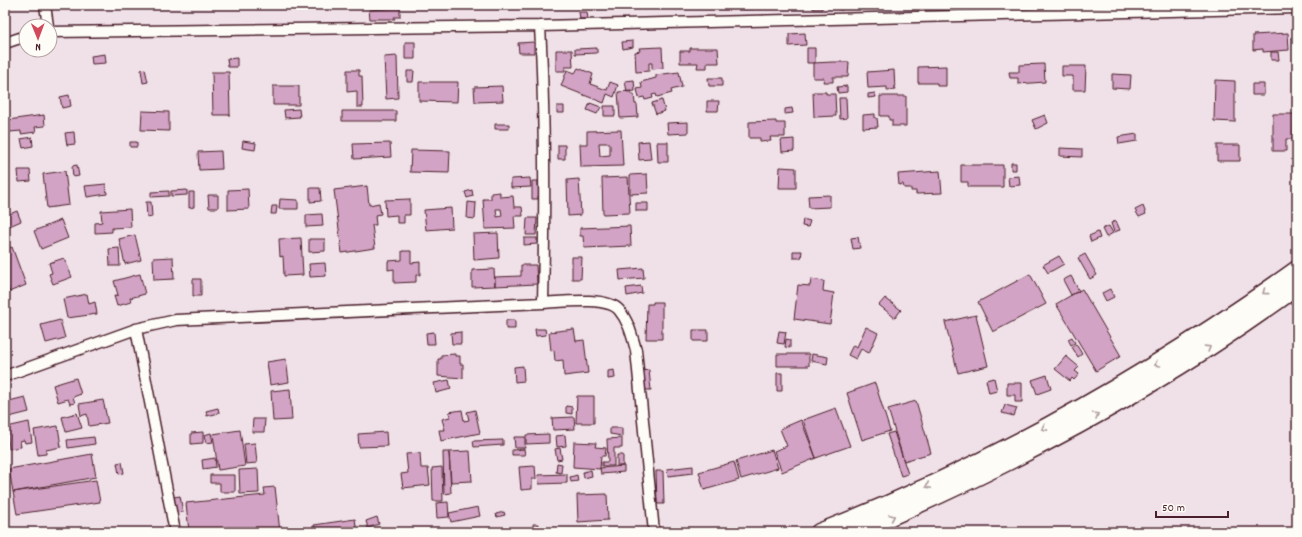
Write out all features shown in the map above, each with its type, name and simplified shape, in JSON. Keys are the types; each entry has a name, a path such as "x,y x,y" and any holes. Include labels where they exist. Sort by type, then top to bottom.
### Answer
{"highway":[{"path":"856,532 916,506 1012,453 1080,408 1166,358 1212,329 1297,269"},
{"path":"819,532 1087,421 1227,336 1297,287"}],"street":[{"path":"45,5 47,18"},
{"path":"58,32 540,26 1297,8"},
{"path":"540,26 544,107 545,173 543,303"},
{"path":"5,43 18,39"},
{"path":"5,376 136,329 176,320 543,303 604,302 618,308 630,327 636,350 654,532"},
{"path":"136,329 175,532"}],"building":[{"path":"634,5 634,7 604,6"},
{"path":"682,5 683,8 676,10 675,6"},
{"path":"739,5 754,5 754,9 739,9"},
{"path":"756,5 765,5 765,8 756,8"},
{"path":"813,5 822,5 822,9 813,9"},
{"path":"837,5 842,5 842,10 837,9"},
{"path":"400,8 400,17 394,17 395,19 370,19 369,10"},
{"path":"579,12 587,12 588,19 580,19"},
{"path":"805,33 806,45 789,46 789,34"},
{"path":"1288,33 1289,50 1263,52 1263,49 1253,50 1253,35"},
{"path":"633,41 633,47 623,49 622,42"},
{"path":"405,42 415,42 415,59 405,59"},
{"path":"534,42 534,53 519,53 518,43"},
{"path":"662,47 663,68 652,69 652,63 649,63 649,71 636,72 635,52 640,51 639,48"},
{"path":"597,48 597,53 575,54 575,49"},
{"path":"690,48 718,48 719,63 707,63 707,68 697,68 698,63 680,63 680,51 690,51"},
{"path":"807,48 815,48 815,63 807,63"},
{"path":"556,50 572,50 573,67 565,67 565,71 556,71"},
{"path":"1271,52 1278,52 1279,60 1271,60"},
{"path":"105,54 106,63 92,64 91,56"},
{"path":"397,56 398,98 386,99 384,57"},
{"path":"237,58 237,67 228,67 227,59"},
{"path":"849,62 848,77 833,77 833,82 823,82 824,78 813,78 813,63"},
{"path":"1044,64 1045,82 1018,84 1018,78 1010,78 1009,72 1019,72 1019,65"},
{"path":"946,66 946,86 937,86 937,83 918,83 918,67"},
{"path":"1062,66 1086,66 1085,90 1073,90 1073,76 1062,76"},
{"path":"578,68 593,74 590,84 607,90 610,82 618,85 614,97 607,94 604,103 561,86 567,70 575,73"},
{"path":"145,69 148,82 143,83 141,70"},
{"path":"347,70 359,70 359,76 362,76 363,107 357,107 357,91 347,92"},
{"path":"894,70 895,90 887,91 887,87 868,88 867,72"},
{"path":"407,71 414,71 413,82 407,82"},
{"path":"212,72 229,72 230,115 213,115"},
{"path":"679,72 682,87 671,90 672,93 657,97 656,94 652,95 653,98 645,100 644,97 639,98 637,89 642,88 641,82 656,78 656,75"},
{"path":"1112,74 1131,75 1130,89 1112,88"},
{"path":"708,78 722,78 722,86 709,86"},
{"path":"634,80 635,91 627,92 625,81"},
{"path":"1215,80 1235,81 1235,122 1214,121"},
{"path":"419,82 458,82 457,102 419,101"},
{"path":"1252,84 1264,84 1264,95 1252,95"},
{"path":"273,86 299,86 299,105 273,105"},
{"path":"502,86 503,101 475,102 474,87"},
{"path":"847,86 847,92 838,93 837,87"},
{"path":"631,91 631,94 634,94 635,104 637,104 638,117 620,118 618,92"},
{"path":"813,92 835,94 836,116 814,117"},
{"path":"875,93 876,97 868,98 868,94"},
{"path":"69,95 71,106 62,108 60,97"},
{"path":"880,96 906,96 906,126 892,126 892,120 889,120 889,116 880,116"},
{"path":"839,98 846,98 847,118 840,119"},
{"path":"662,100 665,111 656,114 652,103"},
{"path":"707,101 719,101 718,111 707,111"},
{"path":"590,103 601,107 597,114 587,110"},
{"path":"557,106 564,106 564,113 557,113"},
{"path":"604,106 615,106 615,116 604,116"},
{"path":"792,108 793,113 785,114 785,109"},
{"path":"299,109 300,117 285,118 284,110"},
{"path":"142,111 169,112 169,131 141,130"},
{"path":"342,111 396,111 396,121 342,121"},
{"path":"875,114 878,127 863,128 863,115"},
{"path":"1273,114 1295,114 1293,139 1286,139 1286,151 1273,151"},
{"path":"44,115 45,126 35,127 36,132 21,134 21,131 10,132 8,120"},
{"path":"1045,115 1048,123 1036,129 1032,120"},
{"path":"776,121 776,123 785,123 785,137 770,137 771,141 760,142 760,138 749,138 749,122"},
{"path":"688,122 688,133 668,134 667,123"},
{"path":"495,124 509,124 509,129 495,129"},
{"path":"621,130 623,166 581,167 580,144 587,144 587,131","holes":["599,143 610,143 610,155 600,156"]},
{"path":"74,132 75,144 67,145 65,133"},
{"path":"1137,134 1137,141 1119,144 1118,137"},
{"path":"32,137 33,146 23,148 21,139"},
{"path":"1294,138 1297,138 1297,152 1294,152"},
{"path":"794,139 794,151 782,152 781,140"},
{"path":"243,141 256,143 255,150 242,148"},
{"path":"649,141 651,159 639,160 638,142"},
{"path":"130,142 137,142 137,147 130,147"},
{"path":"657,142 668,142 668,162 658,162"},
{"path":"390,143 391,157 354,159 353,144"},
{"path":"558,145 565,145 565,159 558,159"},
{"path":"1217,145 1240,145 1240,161 1217,161"},
{"path":"1060,148 1082,149 1082,157 1060,156"},
{"path":"411,150 450,151 449,173 410,172"},
{"path":"221,151 222,169 199,170 198,152"},
{"path":"1011,163 1016,163 1016,170 1011,170"},
{"path":"77,165 79,176 73,177 72,166"},
{"path":"961,165 1003,165 1003,187 968,187 968,182 961,182"},
{"path":"780,167 796,168 796,188 779,188"},
{"path":"18,170 30,170 31,181 19,182"},
{"path":"65,171 69,205 47,208 43,174"},
{"path":"940,171 942,193 916,194 916,191 911,191 911,188 904,188 903,184 899,185 898,174"},
{"path":"647,174 648,193 630,194 630,175"},
{"path":"1019,176 1020,185 1009,186 1008,177"},
{"path":"628,177 630,213 603,214 602,178"},
{"path":"530,178 531,187 511,188 511,179"},
{"path":"579,179 581,215 568,216 567,180"},
{"path":"532,181 538,181 538,186 541,186 541,196 538,196 538,199 532,199"},
{"path":"106,184 107,194 87,197 85,186"},
{"path":"367,186 369,205 379,203 381,214 375,215 376,225 372,225 375,248 342,253 334,190"},
{"path":"310,188 320,188 321,201 310,202"},
{"path":"248,189 249,209 228,210 228,190"},
{"path":"187,190 187,195 171,196 171,191"},
{"path":"472,190 473,196 467,198 465,192"},
{"path":"169,191 169,196 151,197 151,192"},
{"path":"189,192 194,192 194,207 189,208"},
{"path":"500,192 500,197 513,196 514,207 522,207 523,216 514,216 515,228 485,229 483,199 491,199 491,193","holes":["496,209 501,209 502,216 497,217"]},
{"path":"208,195 218,195 218,208 209,208"},
{"path":"830,195 830,207 809,208 808,196"},
{"path":"280,199 298,200 298,209 279,209"},
{"path":"410,199 410,215 404,215 404,223 397,223 397,215 386,216 385,200"},
{"path":"146,202 151,202 152,217 147,218"},
{"path":"468,202 476,203 475,219 467,218"},
{"path":"636,203 648,203 648,211 636,211"},
{"path":"272,206 277,206 276,214 271,214"},
{"path":"1143,206 1146,214 1139,217 1135,210"},
{"path":"451,208 452,228 426,230 424,210"},
{"path":"130,209 131,227 112,228 112,232 95,233 95,223 102,222 101,211"},
{"path":"17,211 21,221 5,228 5,216"},
{"path":"322,214 323,226 306,227 306,215"},
{"path":"527,218 537,218 536,235 526,235"},
{"path":"803,219 810,221 808,227 802,226"},
{"path":"61,220 68,238 41,249 34,231"},
{"path":"1116,221 1120,230 1114,232 1111,223"},
{"path":"630,226 631,246 584,248 583,236 580,236 580,228"},
{"path":"1109,226 1113,233 1106,237 1102,229"},
{"path":"1098,232 1100,238 1091,242 1089,236"},
{"path":"498,233 499,258 474,260 473,234"},
{"path":"135,235 141,260 125,264 119,239"},
{"path":"858,237 860,248 853,249 851,238"},
{"path":"301,238 303,275 284,276 283,256 280,257 279,239"},
{"path":"524,238 537,238 537,244 524,245"},
{"path":"309,239 325,239 325,251 309,252"},
{"path":"12,247 26,285 9,292 8,287 5,288 5,250"},
{"path":"119,248 120,266 110,266 109,249"},
{"path":"402,251 411,251 411,263 420,262 420,275 416,275 416,282 394,283 394,269 388,270 388,261 402,260"},
{"path":"793,251 802,251 801,258 793,258"},
{"path":"1085,254 1097,275 1090,279 1078,258"},
{"path":"1059,256 1064,264 1048,273 1043,265"},
{"path":"173,257 174,279 154,280 153,258"},
{"path":"572,257 582,257 581,279 572,279"},
{"path":"64,258 72,277 53,284 49,274 52,273 49,263"},
{"path":"325,263 326,276 310,277 309,264"},
{"path":"521,265 536,265 537,284 495,286 495,277 521,276"},
{"path":"643,268 644,278 620,280 619,270"},
{"path":"494,269 495,286 472,287 472,270"},
{"path":"140,274 145,294 130,298 131,302 117,306 114,296 118,295 114,281"},
{"path":"1030,274 1046,304 993,332 978,302"},
{"path":"1071,276 1079,291 1071,295 1063,280"},
{"path":"193,279 201,279 201,296 193,296"},
{"path":"811,279 824,281 823,291 834,293 830,324 794,319 798,285 810,286"},
{"path":"641,286 642,293 627,296 626,288"},
{"path":"1082,289 1121,356 1096,371 1056,304"},
{"path":"1110,289 1114,297 1106,301 1102,293"},
{"path":"87,294 89,304 95,302 97,314 67,318 63,299"},
{"path":"885,298 901,310 895,318 879,305"},
{"path":"653,302 662,302 662,339 646,339 647,304 653,304"},
{"path":"976,315 988,366 958,373 945,322"},
{"path":"60,320 65,338 46,343 41,325"},
{"path":"506,320 515,320 515,329 506,329"},
{"path":"866,327 878,333 869,353 861,349 856,359 848,355 853,345 857,347"},
{"path":"535,329 545,329 546,335 536,336"},
{"path":"574,329 576,341 584,340 588,373 564,376 563,360 555,361 554,350 551,351 549,332"},
{"path":"693,330 708,330 708,341 693,341"},
{"path":"779,331 786,332 784,344 777,343"},
{"path":"434,332 435,344 427,344 426,333"},
{"path":"461,332 461,344 452,344 451,333"},
{"path":"1072,337 1075,343 1071,345 1068,339"},
{"path":"786,339 790,340 790,348 785,347"},
{"path":"1076,344 1082,354 1078,357 1072,347"},
{"path":"455,354 455,356 460,356 460,364 463,364 463,378 438,376 438,359 441,359 441,355"},
{"path":"777,354 809,354 809,366 777,366"},
{"path":"812,354 828,357 827,364 811,361"},
{"path":"1066,356 1079,367 1075,371 1079,374 1074,380 1072,378 1070,381 1055,369"},
{"path":"286,359 289,382 270,385 267,362"},
{"path":"523,366 524,381 515,382 514,367"},
{"path":"614,370 615,378 608,379 608,371"},
{"path":"649,370 651,390 645,390 642,371"},
{"path":"777,373 782,373 782,391 777,391"},
{"path":"1047,375 1051,389 1037,394 1032,380"},
{"path":"76,378 81,394 73,397 75,403 70,404 68,399 58,402 53,385"},
{"path":"994,378 997,391 989,393 986,380"},
{"path":"449,380 451,389 436,393 434,383"},
{"path":"875,383 890,431 862,440 847,393"},
{"path":"1007,383 1022,383 1022,402 1015,402 1015,395 1007,395"},
{"path":"290,389 292,420 273,421 271,391"},
{"path":"577,396 594,396 594,423 576,423"},
{"path":"25,397 29,412 5,418 5,402"},
{"path":"103,400 108,423 89,426 87,414 81,416 79,404"},
{"path":"916,401 931,453 904,461 888,409"},
{"path":"1005,405 1017,408 1014,416 1002,413"},
{"path":"566,406 572,407 572,414 566,413"},
{"path":"218,408 219,413 207,416 206,411"},
{"path":"836,408 850,446 816,458 803,420"},
{"path":"462,410 464,421 469,420 467,412 475,410 480,433 441,441 439,430 445,430 442,419 450,417 449,412"},
{"path":"77,413 82,428 66,432 62,417"},
{"path":"574,417 575,429 553,430 552,418"},
{"path":"253,419 265,419 264,432 252,432"},
{"path":"801,420 816,458 782,472 774,451 787,446 780,429"},
{"path":"29,422 32,442 25,443 24,440 20,441 21,447 9,449 7,427"},
{"path":"58,426 61,447 46,450 46,454 38,455 34,430"},
{"path":"610,428 622,428 622,436 610,434"},
{"path":"240,430 245,466 218,470 213,434"},
{"path":"203,432 203,443 191,444 191,433"},
{"path":"386,432 387,446 359,447 358,434"},
{"path":"894,432 908,474 901,476 887,434"},
{"path":"211,433 213,442 206,443 204,435"},
{"path":"549,434 549,443 526,444 526,435"},
{"path":"565,435 566,446 557,447 556,436"},
{"path":"94,437 95,444 68,448 67,440"},
{"path":"514,437 525,437 525,448 515,448"},
{"path":"622,438 622,448 614,448 614,466 602,466 602,462 608,462 607,439"},
{"path":"503,440 503,445 474,447 473,441"},
{"path":"574,442 596,443 595,447 606,448 605,456 601,456 600,469 573,467"},
{"path":"255,443 257,463 246,464 244,444"},
{"path":"560,448 562,459 557,460 555,449"},
{"path":"524,449 525,455 512,455 512,450"},
{"path":"772,450 778,468 741,479 736,461"},
{"path":"470,451 472,481 451,482 449,452"},
{"path":"443,452 449,452 451,493 444,494"},
{"path":"420,453 421,468 428,468 430,485 403,488 401,474 408,473 406,454"},
{"path":"92,454 96,477 13,492 9,469"},
{"path":"617,455 623,455 623,466 617,466"},
{"path":"215,458 216,467 203,469 202,460"},
{"path":"122,462 124,473 119,474 117,463"},
{"path":"734,462 739,480 704,490 699,472"},
{"path":"557,463 562,464 561,473 556,472"},
{"path":"535,466 536,479 532,479 532,489 521,490 519,467"},
{"path":"624,466 624,472 601,474 600,468"},
{"path":"693,466 693,473 668,476 667,469"},
{"path":"442,467 443,501 433,501 432,468"},
{"path":"258,469 259,493 240,494 239,470"},
{"path":"591,470 592,476 584,478 583,472"},
{"path":"656,471 663,471 664,504 657,504"},
{"path":"567,474 567,483 539,484 538,475"},
{"path":"210,475 235,475 235,492 220,492 220,483 210,483"},
{"path":"577,475 578,481 571,482 570,477"},
{"path":"96,480 100,502 17,514 13,492"},
{"path":"275,487 280,532 189,532 186,503 265,495 264,488"},
{"path":"607,494 608,520 578,522 577,495"},
{"path":"180,496 183,512 176,513 174,497"},
{"path":"448,502 449,517 437,518 436,503"},
{"path":"478,507 480,516 451,522 449,513"},
{"path":"504,512 505,515 497,517 496,514"},
{"path":"377,517 379,524 368,528 366,521"},
{"path":"355,519 357,532 315,532 314,525"},
{"path":"533,524 538,524 538,531 533,531"},
{"path":"676,527 677,532 664,532 664,530"},
{"path":"491,528 491,532 466,532 466,530"}]}
